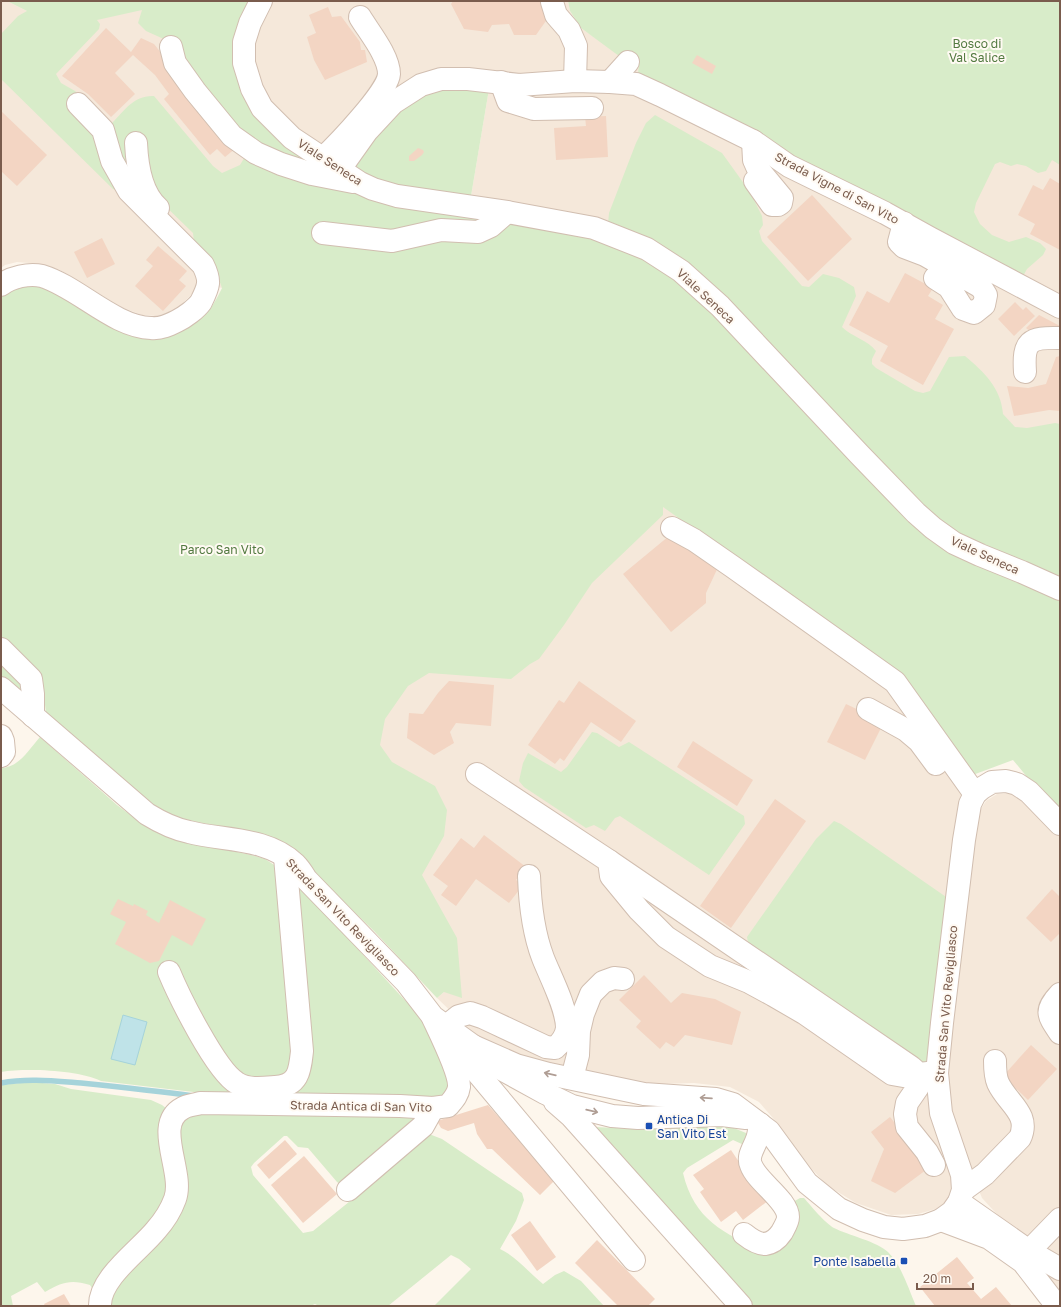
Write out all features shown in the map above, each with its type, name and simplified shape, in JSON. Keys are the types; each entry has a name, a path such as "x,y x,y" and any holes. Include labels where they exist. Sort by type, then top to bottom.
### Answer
{"street":[{"name":"Viale Seneca","path":"261,1 250,23 244,42 244,63 252,90 262,108 292,138 360,183 397,196 507,212 594,228 647,249 681,271 720,306 859,454 916,513 933,528 954,542 980,556 1022,572 1060,589"},
{"path":"552,2 556,15 569,30 576,46 575,81"},
{"path":"332,164 365,112 384,87 389,74 385,58 360,17"},
{"path":"171,47 175,63 232,136 256,153 281,164 312,174 360,183"},
{"path":"610,82 628,62"},
{"name":"Strada Vigne di San Vito","path":"332,164 367,131 393,103 421,85 441,79 468,79 519,84 575,81 636,84 753,141 789,166 885,213 1060,307"},
{"path":"502,82 508,101 534,109 592,108"},
{"path":"3,278 40,276 63,286 120,319 137,326 152,328 164,327 182,319 199,304 209,287 208,275 203,265 129,191 112,161 103,130 78,104"},
{"path":"753,141 754,160 758,169 782,198 781,203 778,205 772,205 755,181"},
{"path":"136,143 139,172 149,198 155,206 183,231 185,246"},
{"path":"323,233 392,241 441,230 478,232 491,226 507,212"},
{"path":"904,223 899,242 904,247 925,255 981,287 986,295 984,305 974,313 963,309 949,287 935,278"},
{"path":"1025,372 1025,350 1031,342 1038,338 1060,338"},
{"path":"672,528 694,540 895,682 973,799"},
{"path":"1,649 31,679 33,716"},
{"name":"Strada San Vito Revigliasco","path":"1,688 147,814 168,826 188,832 261,845 277,851 295,864 306,879 406,982 439,1022 473,1046 494,1065 572,1106 612,1116 638,1118 722,1115 756,1122"},
{"path":"868,709 898,725 918,741 960,794 973,799"},
{"path":"1,736 4,752 1,756"},
{"path":"477,774 609,861 905,1063 928,1073"},
{"path":"973,799 982,788 992,782 1006,781 1017,784 1029,792 1060,824"},
{"name":"Strada San Vito Revigliasco","path":"473,1046 516,1065 549,1074 644,1094 716,1099 733,1104 769,1132 808,1183 839,1209 863,1220 884,1227 903,1229 925,1226 941,1220 952,1212 961,1196 962,1175 928,1073 942,1016 961,864 973,799"},
{"path":"169,972 176,989 215,1060 236,1083 247,1087 261,1088 281,1087 290,1084 296,1078 300,1067 302,1051 285,857"},
{"path":"609,861 610,876 639,910 666,937 710,966 749,982 804,1013 892,1074 909,1076 928,1073"},
{"path":"529,876 532,917 536,938 564,1011 567,1028 563,1041 555,1048 546,1047 482,1017 470,1013 439,1022 456,1048 634,1260"},
{"path":"572,1078 578,1055 579,1031 583,1014 591,994 603,982 614,978 623,979"},
{"path":"1060,994 1052,1003 1049,1010 1051,1019 1060,1033"},
{"name":"Strada Antica di San Vito","path":"100,1306 100,1299 110,1278 156,1230 167,1215 176,1198 178,1182 170,1143 169,1128 174,1115 183,1108 200,1103 400,1106 433,1108 448,1106 456,1096 459,1087 457,1075 439,1022"},
{"path":"995,1061 994,1068 997,1082 1021,1114 1024,1122 1024,1130 1020,1138 961,1196 1029,1251 1060,1269"},
{"path":"928,1073 907,1103 905,1114 907,1127 927,1152 934,1165"},
{"path":"545,1093 571,1116 741,1306"},
{"path":"348,1190 424,1126 433,1108"},
{"path":"744,1234 752,1240 765,1244 776,1240 788,1218 786,1210 782,1204 755,1174 750,1165 749,1157 757,1139 756,1122"},
{"path":"1029,1251 1060,1219"},
{"path":"941,1220 989,1238 1024,1262 1057,1306"}],"shaded area":[{"path":"1,1 7,1 27,11 142,9 255,113 222,288 202,284 180,306 170,313 156,316 142,315 121,307 60,270 40,264 17,262 5,265 1,268"},
{"path":"270,1 568,1 570,11 581,28 597,39 1060,1 1060,297 876,196 794,157 778,145 638,74 510,75 334,154 282,119 270,107 252,55 262,12"},
{"path":"489,89 605,90 635,96 716,133 745,151 877,220 1060,319 1060,576 988,548 595,220 561,210 525,206 471,196"},
{"path":"661,505 896,672 964,786 960,804 933,1030 926,1063 956,1174 951,1198 939,1208 918,1214 891,1215 856,1203 828,1186 806,1163 779,1125 759,1102 730,1087 694,1083 660,1084 622,1080 507,1052 484,1040 464,1024 437,998 444,992 372,727 388,697"},
{"path":"1012,793 1029,805 1060,833 1060,1298 1006,1224 982,1198 950,1121 947,1071 975,828 981,809 986,801 997,794"}],"green space":[{"name":"Parco San Vito","path":"7,1 270,1 252,45 255,113 431,210 603,239 629,250 692,291 926,534 1057,599 1060,602 1060,816 1013,760 970,776 896,672 663,507 663,515 592,583 539,659 511,679 429,673 408,686 385,719 380,745 392,762 435,786 447,810 444,836 422,875 457,938 462,998 444,992 437,998 374,931 316,875 297,851 258,833 176,817 158,808 46,713 42,681 37,670 1,636 1,298 10,290 22,286 34,286 47,289 74,302 125,334 136,337 148,337 159,336 193,324 205,316 222,288 216,271 194,242 193,233 158,199 113,189 1,79 1,34 18,16 27,11","holes":["142,10 138,23 146,31 177,45 246,155 240,165 222,173 213,166 154,96 147,96 130,104 112,123 106,121 75,91 61,83 56,74 99,29 100,24 97,20"]},
{"name":"Bosco di Val Salice","path":"568,1 1060,1 1060,165 1052,160 1046,171 1038,173 1026,166 1017,164 1011,166 1000,162 995,164 976,203 974,212 980,224 992,235 1009,242 1026,237 1040,243 1046,249 1043,255 1027,269 1022,278 876,196 794,157 778,145 638,74 639,63 619,56 581,28 570,11"},
{"path":"489,89 471,196 383,183 353,167 364,151 394,115 433,90"},
{"path":"655,115 722,153 750,192 762,216 763,225 759,231 762,241 802,286 809,287 823,274 839,278 854,287 856,296 842,327 873,347 876,351 872,359 872,364 876,368 915,391 923,393 930,391 949,357 965,356 979,368 995,388 1002,405 1003,414 1015,427 1027,428 1055,423 1060,424 1060,576 988,548 960,535 920,507 763,337 608,224 609,213 636,143 646,123"},
{"path":"1,662 23,680 27,691 21,693 1,676"},
{"path":"592,732 597,733 619,747 629,742 744,816 745,824 709,875 620,816 615,818 605,831 594,825 586,828 524,787 519,781 523,763 528,753 561,772 567,767"},
{"path":"40,737 117,805 141,823 180,840 265,859 291,876 437,1034 450,1081 447,1093 441,1099 202,1093 101,1081 91,1077 66,1072 24,1070 1,1072 1,768 13,765 19,761"},
{"path":"834,821 841,824 949,899 933,1030 926,1063 916,1063 749,947 747,937 816,839"},
{"path":"30,1082 55,1084 71,1089 151,1100 167,1109 189,1113 223,1115 284,1112 411,1113 416,1119 342,1185 337,1182 308,1148 298,1147 287,1136 284,1136 254,1163 251,1167 253,1175 303,1233 313,1231 429,1134 442,1139 522,1193 524,1200 516,1221 500,1249 517,1260 543,1284 555,1275 564,1271 581,1281 604,1306 434,1306 471,1269 459,1259 451,1255 388,1306 319,1306 315,1304 310,1306 104,1306 90,1285 77,1282 67,1282 45,1292 37,1282 11,1296 13,1306 1,1306 1,1085"},
{"path":"714,1120 746,1133 750,1137 744,1145 733,1140 687,1168 683,1173 688,1189 703,1214 724,1231 764,1252 793,1202 800,1198 804,1198 830,1226 877,1245 888,1252 901,1270 916,1306 743,1306 595,1127 635,1129"}],"water":[{"path":"123,1015 147,1022 135,1065 111,1059"}],"building":[{"path":"453,1 540,1 548,18 536,35 514,35 509,24 492,25 488,32 464,29 451,4"},
{"path":"328,7 332,17 341,16 360,42 361,50 365,50 367,62 325,80 314,60 307,37 316,33 309,15"},
{"path":"106,28 131,52 141,38 154,44 236,148 225,157 217,149 210,155 164,99 169,94 155,75 133,55 115,73 135,94 111,117 88,94 62,76"},
{"path":"697,55 716,66 712,74 692,63"},
{"path":"1,111 47,155 17,186 1,171"},
{"path":"606,116 608,157 556,160 554,128 586,126 585,117"},
{"path":"418,148 423,150 424,152 422,155 414,161 409,161 409,156"},
{"path":"1050,178 1060,184 1060,250 1030,234 1035,224 1018,215 1033,185 1043,190"},
{"path":"812,195 852,239 808,281 767,237"},
{"path":"102,238 115,264 87,278 74,252"},
{"path":"158,246 187,271 179,280 186,286 163,311 135,286 153,266 146,260"},
{"path":"905,273 933,288 928,296 943,305 935,319 954,329 923,385 880,361 888,346 849,325 867,291 889,303"},
{"path":"1015,302 1023,310 1026,307 1035,316 1014,336 998,319"},
{"path":"1039,315 1060,326 1060,335 1034,334 1026,328"},
{"path":"1060,356 1060,411 1049,410 1014,416 1007,386 1028,388 1046,384 1056,357"},
{"path":"669,536 720,563 706,593 706,603 671,632 623,574"},
{"path":"449,681 494,685 491,726 456,723 450,732 454,743 434,755 407,738 409,713 423,714 438,693"},
{"path":"579,681 636,721 621,742 591,722 564,761 560,758 555,764 528,745 559,700 564,703"},
{"path":"846,704 884,722 865,760 827,742"},
{"path":"693,741 753,780 737,806 677,767"},
{"path":"775,799 806,821 731,928 700,906"},
{"path":"484,835 526,867 516,880 523,885 509,903 476,879 456,906 441,895 448,886 433,875 461,838 474,848"},
{"path":"1052,889 1060,897 1060,933 1051,942 1026,918"},
{"path":"118,899 133,906 134,904 148,911 146,915 159,923 170,900 206,919 192,946 172,935 159,961 150,963 115,944 126,922 110,914"},
{"path":"644,975 671,1003 682,993 715,999 741,1012 732,1045 685,1035 674,1047 666,1042 660,1049 636,1027 641,1021 619,1000"},
{"path":"1031,1045 1057,1069 1028,1100 1003,1076"},
{"path":"488,1105 555,1180 540,1195 492,1149 487,1149 477,1134 474,1123 448,1131 441,1128 437,1121"},
{"path":"890,1117 930,1167 895,1193 871,1181 884,1149 871,1132"},
{"path":"285,1140 297,1154 269,1179 257,1165"},
{"path":"731,1150 743,1168 769,1200 743,1220 736,1211 721,1222 700,1192 704,1189 693,1175"},
{"path":"304,1156 337,1194 303,1223 271,1185"},
{"path":"530,1221 556,1257 537,1271 511,1235"},
{"path":"597,1240 655,1299 648,1306 618,1306 575,1263"},
{"path":"957,1257 974,1278 967,1283 981,1299 996,1287 1012,1306 935,1306 920,1287"},
{"path":"64,1294 71,1306 45,1306 44,1304"}],"waterway":[{"path":"1,1083 31,1080 61,1081 194,1096"}],"place":[{"name":"Antica Di San Vito Est","path":"649,1126"},
{"name":"Ponte Isabella","path":"904,1261"}]}
